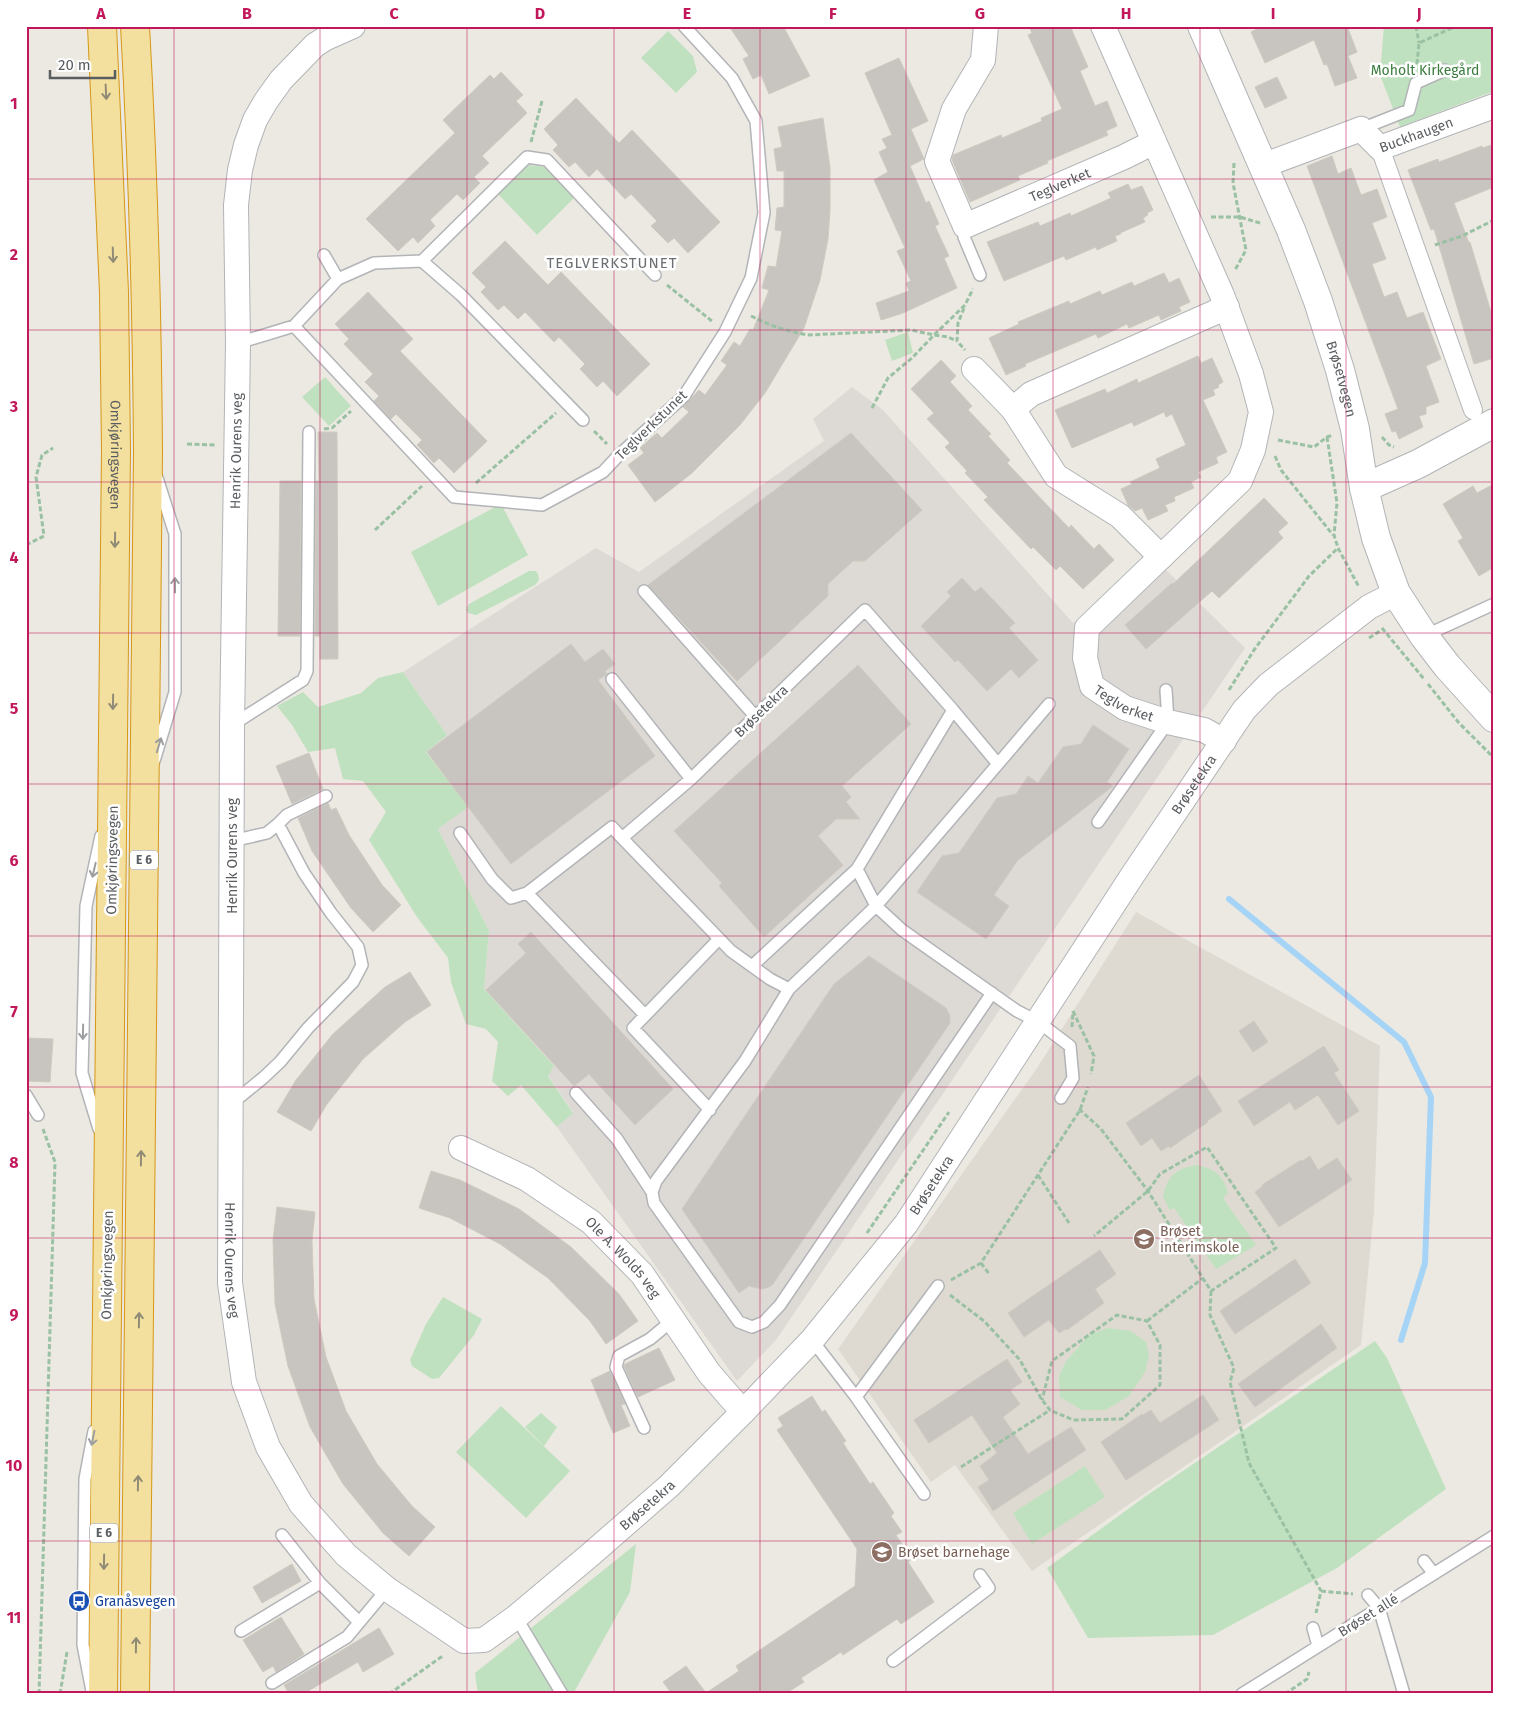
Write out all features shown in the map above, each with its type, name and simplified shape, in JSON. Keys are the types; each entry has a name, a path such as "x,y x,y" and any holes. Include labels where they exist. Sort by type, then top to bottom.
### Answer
{"highway":[{"name":"Omkjøringsvegen","path":"102,26 114,292 116,450 103,1694"},
{"name":"E 6","path":"135,26 146,284 148,451 135,1694"}],"street":[{"name":"Henrik Ourens veg","path":"353,26 326,38 312,35 266,101 255,120 246,145 240,170 236,205 238,343 232,725 230,1284 244,1382 268,1447 301,1504 346,1555 387,1589 464,1641"},
{"path":"965,226 937,162 954,110 983,60 986,26"},
{"name":"Teglverket","path":"1103,26 1225,301 1252,374 1261,412 1262,435 1253,450 1240,482 1087,628 1085,658 1092,686 1125,708 1168,722 1204,730 1224,740"},
{"name":"Brøsetvegen","path":"1202,26 1291,230 1330,338 1355,429 1364,488 1376,538 1396,593 1424,636 1447,666 1491,710"},
{"name":"Buckhaugen","path":"1262,166 1362,128 1380,148 1494,106"},
{"name":"Teglverket","path":"965,226 1124,157 1154,142"},
{"path":"1364,488 1418,464 1483,417 1416,250 1380,148"},
{"path":"1013,409 1031,394 1225,301"},
{"path":"974,369 1013,409 1056,476 1120,516 1161,557"},
{"name":"Brøsetekra","path":"464,1641 484,1640 516,1618 669,1486 812,1340 906,1224 1132,876 1244,710 1268,685 1369,607 1396,593"},
{"name":"Ole A. Wolds veg","path":"461,1148 527,1179 591,1222 642,1274 709,1373 743,1412"}],"lane":[{"name":"Teglverkstunet","path":"294,326 454,497 542,505 603,472 684,396 725,332 751,278 764,213 756,121 732,78 684,26"},
{"path":"1362,128 1409,110 1416,83 1445,70"},
{"path":"238,343 294,326 338,279 374,264 422,261 528,157 547,160 655,275"},
{"path":"965,226 964,237 980,274"},
{"path":"324,255 338,279"},
{"path":"422,261 461,294 583,420"},
{"path":"232,725 302,680 307,671 309,432"},
{"path":"644,591 755,716"},
{"path":"1424,636 1494,604"},
{"name":"Brøsetekra","path":"622,838 691,779 865,610 954,710 998,764"},
{"path":"612,679 691,779"},
{"path":"1098,822 1168,722 1166,690"},
{"path":"652,1192 656,1181 745,1061 789,989 876,906 1049,704"},
{"path":"752,966 857,868 954,710"},
{"path":"232,841 267,833 287,816 326,796"},
{"path":"231,1104 280,1062 308,1028 353,982 362,965 358,947 331,913 304,873 278,824"},
{"path":"460,833 492,879 511,898 527,893 612,827 731,951 770,979 789,989"},
{"path":"857,868 876,906 902,930 1017,1011 1037,1021 1070,1046 1073,1078 1061,1098"},
{"path":"527,893 645,1015"},
{"path":"710,1110 633,1028 719,939"},
{"path":"576,1093 617,1139 652,1192 654,1203 739,1322 752,1328 764,1322 780,1305 992,993"},
{"path":"26,1095 38,1115"},
{"path":"856,1397 938,1286"},
{"path":"644,1428 616,1367 619,1356 650,1339 674,1319"},
{"path":"812,1340 856,1397 924,1494"},
{"path":"93,1694 83,1645 85,1479 106,1373"},
{"path":"282,1535 320,1583 359,1622"},
{"name":"Brøset allé","path":"1242,1694 1494,1536"},
{"path":"1424,1561 1434,1574"},
{"path":"893,1662 989,1588 980,1575"},
{"path":"241,1631 320,1583"},
{"path":"272,1683 347,1636 387,1589"},
{"path":"1368,1595 1379,1608 1404,1694"},
{"path":"516,1618 562,1694"},
{"path":"1312,1628 1318,1646"}],"path":[{"path":"1416,26 1419,43 1416,83"},
{"path":"1419,43 1456,26"},
{"path":"528,157 542,101"},
{"path":"1225,301 1246,250 1233,183 1234,158"},
{"path":"1183,205 1213,217 1240,217 1260,223"},
{"path":"1416,250 1462,236 1494,220"},
{"path":"957,341 958,323 980,274"},
{"path":"655,275 725,332"},
{"path":"872,408 888,378 912,358 965,306"},
{"path":"736,309 764,323 802,334 827,335 911,330 948,337 957,341 974,360 974,369"},
{"path":"309,432 332,428 363,401"},
{"path":"447,489 461,490 472,486 568,404"},
{"path":"583,420 618,456"},
{"path":"1262,435 1314,447 1327,437 1337,503 1334,535"},
{"path":"1262,435 1281,470 1334,535 1338,548 1359,587"},
{"path":"26,545 44,536 36,477 42,454 53,448"},
{"path":"375,530 434,475"},
{"path":"1368,639 1383,629"},
{"path":"1070,1046 1073,1011 1078,1003"},
{"path":"1073,1011 1094,1056 1088,1088 1080,1110 981,1263 938,1286 984,1321 1020,1360 1042,1400 1050,1410 1074,1420 1122,1419 1160,1385 1160,1345 1147,1321"},
{"path":"1061,1098 1080,1110 1101,1129 1148,1190 1211,1291 1210,1315 1234,1368 1230,1382 1250,1463 1321,1591 1312,1628"},
{"path":"38,1115 55,1162 39,1694"},
{"path":"1094,1236 1148,1190 1160,1174 1207,1146 1276,1248 1211,1291"},
{"path":"1038,1175 1069,1222"},
{"path":"981,1263 990,1275"},
{"path":"1042,1400 1052,1362 1117,1316 1147,1321 1203,1278"},
{"path":"961,1467 1050,1410"},
{"path":"1321,1591 1368,1595"},
{"path":"389,1694 464,1641"}],"shaded area":[{"path":"852,387 883,410 1073,623 1164,568 1245,648 776,1340 737,1381 557,1127 573,1112 548,1075 554,1066 484,989 489,931 438,829 467,807 426,751 447,735 403,672 596,548 639,572 824,441 813,419"},
{"name":"Brøset interimskole","path":"1136,912 1380,1046 1374,1211 1361,1345 1032,1571 955,1465 931,1482 838,1349 1037,1068"}],"green space":[{"name":"Moholt Kirkegård","path":"1384,26 1494,26 1494,91 1400,127 1380,75"},
{"path":"668,31 693,56 697,72 676,93 641,58"},
{"path":"528,165 546,167 574,198 537,235 498,194"},
{"path":"908,332 913,353 892,361 885,340"},
{"path":"325,377 351,406 329,426 302,397"},
{"path":"501,504 528,555 438,606 411,552"},
{"path":"529,571 536,571 538,574 539,580 535,585 476,615 468,613 466,610 469,604"},
{"path":"403,672 447,735 426,752 468,807 438,829 489,931 484,989 554,1066 548,1076 573,1113 557,1127 521,1085 508,1096 492,1081 498,1042 486,1029 466,1024 451,982 448,958 417,917 369,840 386,812 363,781 343,779 335,748 308,752 292,725 277,706 303,692 318,707 361,693 378,678"},
{"path":"1198,1165 1214,1171 1224,1182 1228,1193 1223,1198 1256,1245 1216,1269 1174,1208 1170,1210 1163,1197 1167,1184 1174,1174 1184,1168"},
{"path":"443,1297 482,1319 474,1335 439,1378 432,1379 412,1366 410,1360 426,1324"},
{"path":"1108,1328 1131,1331 1146,1342 1149,1356 1145,1372 1129,1396 1105,1410 1082,1410 1060,1397 1059,1376 1066,1361 1089,1335"},
{"path":"1375,1341 1387,1358 1446,1489 1337,1568 1213,1635 1088,1638 1047,1568 1146,1496"},
{"path":"501,1406 570,1471 526,1518 456,1452"},
{"path":"541,1413 557,1427 544,1446 525,1427"},
{"path":"1085,1466 1105,1497 1032,1544 1013,1513"},
{"path":"636,1544 630,1592 573,1694 478,1694 475,1673"}],"building":[{"path":"729,26 783,26 810,76 769,94 761,75 753,79 743,59 749,56"},
{"path":"1029,26 1070,26 1088,67 1080,71 1095,106 1107,101 1117,126 1106,131 1108,135 1047,161 1048,163 1018,176 1020,180 970,202 952,160 953,155 1001,135 1002,138 1042,121 1041,118 1062,109 1028,35 1032,33"},
{"path":"1263,26 1347,26 1357,52 1348,56 1357,78 1335,86 1327,64 1324,65 1314,40 1265,63 1251,32"},
{"path":"899,58 928,121 911,129 924,159 910,166 926,203 929,201 939,224 935,226 949,256 944,258 957,288 903,313 881,320 876,303 909,291 906,283 911,281 897,251 905,248 874,180 888,172 879,152 887,148 882,139 892,135 865,73"},
{"path":"501,72 523,95 516,101 527,113 482,156 489,163 474,177 480,183 463,200 457,194 430,220 435,226 418,243 413,237 398,251 366,219 455,133 443,120 490,75 494,79"},
{"path":"1277,77 1287,98 1265,108 1255,87"},
{"path":"576,98 619,143 632,130 720,222 688,253 674,238 668,243 651,226 657,221 631,194 625,199 597,169 589,177 575,162 569,167 553,150 558,145 544,129"},
{"path":"823,118 830,168 828,239 820,280 804,328 765,393 740,425 692,473 655,502 628,465 644,453 640,448 657,433 662,438 689,412 683,407 699,390 705,395 727,365 721,361 734,342 740,346 750,329 753,330 769,290 762,288 768,266 776,267 782,231 775,230 777,208 784,207 784,171 777,171 774,149 782,147 778,127"},
{"path":"1494,144 1494,187 1454,203 1470,242 1494,322 1494,358 1474,364 1434,229 1431,230 1408,170 1438,159 1439,162 1482,146 1483,148"},
{"path":"1332,156 1338,174 1351,168 1361,195 1377,189 1387,217 1372,223 1386,259 1372,264 1384,297 1397,292 1407,318 1423,312 1441,359 1426,366 1439,402 1426,407 1426,414 1419,416 1423,427 1399,439 1396,431 1392,432 1385,414 1398,409 1307,166"},
{"path":"1128,184 1131,190 1142,186 1153,210 1143,218 1145,222 1120,233 1115,236 1117,241 1097,250 1096,247 1066,260 1064,256 1004,281 987,242 1038,222 1040,226 1070,213 1071,216 1111,198 1108,193"},
{"path":"505,241 548,285 561,272 650,364 617,396 603,381 597,387 580,369 585,364 559,337 554,342 525,312 518,319 504,305 498,310 481,292 486,287 472,273"},
{"path":"1164,273 1169,283 1179,278 1190,302 1179,307 1181,311 1161,320 1159,315 1129,328 1127,324 1098,338 1096,334 1025,364 1026,366 1006,375 989,338 1019,324 1018,322 1069,301 1070,304 1100,291 1102,295 1132,282 1134,286"},
{"path":"368,292 413,339 400,351 487,441 454,473 439,458 434,463 417,445 422,440 396,414 391,419 374,401 379,396 365,382 373,374 344,344 349,339 335,324"},
{"path":"1198,356 1201,363 1212,358 1223,382 1213,390 1215,395 1203,400 1227,452 1216,457 1218,463 1198,472 1201,477 1191,482 1194,488 1174,497 1175,501 1165,505 1168,511 1148,520 1142,508 1135,511 1128,505 1121,489 1132,484 1130,482 1160,468 1156,459 1186,445 1172,414 1166,417 1164,412 1134,426 1132,422 1072,448 1055,410 1105,389 1107,393 1137,379 1138,383"},
{"path":"941,360 956,376 950,382 972,406 968,410 991,434 988,436 1010,460 1007,463 1069,528 1071,525 1094,549 1099,544 1114,560 1083,589 1060,566 1056,570 1033,547 1031,549 984,500 988,497 965,473 967,471 945,447 950,443 927,419 934,413 911,389"},
{"path":"318,432 337,432 338,659 320,659 320,636 315,636 316,481 319,481"},
{"path":"851,433 922,510 865,561 853,561 828,584 828,596 737,681 648,585"},
{"path":"280,481 301,481 300,636 278,636"},
{"path":"1494,484 1494,567 1479,576 1458,541 1463,538 1443,504 1473,486 1477,493"},
{"path":"1264,498 1288,523 1278,532 1283,538 1219,598 1212,591 1146,649 1125,625 1173,584"},
{"path":"962,578 975,592 981,587 1015,623 1009,628 1038,660 1019,678 1011,669 987,691 958,660 955,662 921,626 951,596 947,592"},
{"path":"571,644 585,662 603,649 615,664 605,671 607,674 598,680 655,756 511,864 427,752"},
{"path":"858,665 911,724 842,786 851,797 846,802 860,819 836,819 818,836 843,865 764,937 719,886 722,883 674,831"},
{"path":"1093,725 1129,749 1107,782 1113,786 1018,860 994,895 1009,906 986,939 917,892 942,856 959,853 997,798 1016,794 1028,776 1038,783 1063,747 1081,744"},
{"path":"309,753 323,789 292,804 276,766"},
{"path":"328,803 331,810 336,808 349,835 382,885 401,905 373,932 351,908 312,851 298,818"},
{"path":"531,932 673,1089 635,1125 589,1074 574,1086 486,990 526,953 518,944"},
{"path":"869,956 946,1008 950,1016 950,1023 773,1284 762,1289 749,1286 739,1293 682,1209 834,984"},
{"path":"410,972 431,1005 405,1022 363,1059 327,1104 311,1131 277,1112 296,1080 333,1034 385,987"},
{"path":"1254,1021 1268,1042 1253,1052 1239,1031"},
{"path":"28,1038 53,1039 50,1082 26,1081"},
{"path":"1324,1046 1339,1070 1334,1073 1359,1111 1338,1125 1318,1095 1295,1110 1290,1102 1254,1126 1238,1101"},
{"path":"1199,1075 1222,1111 1170,1148 1169,1146 1161,1151 1152,1138 1141,1146 1126,1123"},
{"path":"1310,1156 1318,1170 1337,1158 1352,1180 1279,1227 1255,1192 1262,1185"},
{"path":"431,1171 460,1180 519,1209 571,1247 619,1294 638,1321 606,1344 590,1321 548,1278 500,1244 450,1218 419,1208"},
{"path":"277,1207 315,1212 312,1240 314,1299 326,1357 346,1411 377,1464 412,1506 435,1527 409,1556 383,1533 343,1484 310,1427 288,1366 275,1304 273,1240"},
{"path":"1100,1250 1116,1274 1095,1289 1104,1303 1067,1330 1059,1333 1049,1320 1024,1337 1008,1313"},
{"path":"1295,1259 1311,1283 1235,1334 1220,1311"},
{"path":"1321,1324 1337,1348 1255,1407 1238,1384"},
{"path":"659,1348 675,1380 638,1397 624,1366"},
{"path":"1007,1359 1022,1382 1010,1390 1020,1404 1003,1417 1028,1454 1071,1427 1086,1450 993,1511 978,1487 989,1480 980,1466 997,1453 972,1415 929,1443 914,1420"},
{"path":"610,1371 625,1404 621,1405 630,1426 613,1433 591,1380"},
{"path":"1203,1395 1219,1420 1126,1480 1101,1442 1142,1414 1151,1410 1160,1423"},
{"path":"812,1396 822,1412 825,1410 846,1441 843,1443 870,1484 873,1482 894,1513 891,1516 902,1532 896,1535 912,1559 908,1562 934,1602 901,1624 897,1619 843,1655 841,1652 801,1678 804,1682 785,1694 672,1694 663,1682 686,1666 706,1693 739,1671 736,1666 855,1586 857,1549 777,1430 783,1426 778,1418"},
{"path":"292,1564 301,1581 262,1603 253,1587"},
{"path":"281,1617 304,1654 276,1672 273,1666 263,1672 243,1640"},
{"path":"379,1628 394,1654 363,1672 358,1662 303,1694 289,1694 284,1685"}],"waterway":[{"path":"1229,899 1404,1042 1431,1097 1425,1263 1401,1340"}],"place":[{"name":"Brøset interimskole","path":"1144,1239"},
{"name":"Brøset barnehage","path":"882,1552"},
{"name":"Granåsvegen","path":"79,1601"}],"district":[{"name":"TEGLVERKSTUNET","path":"612,263"}]}
